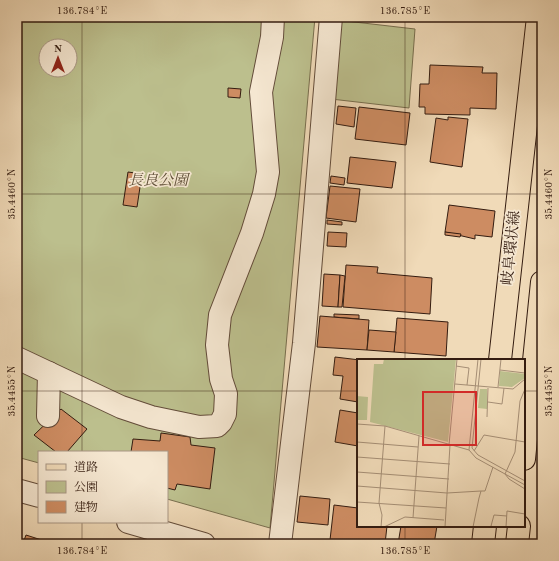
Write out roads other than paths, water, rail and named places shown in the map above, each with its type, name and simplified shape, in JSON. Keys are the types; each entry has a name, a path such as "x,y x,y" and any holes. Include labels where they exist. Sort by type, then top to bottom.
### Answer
{"main road":[{"name":"岐阜環状線","path":"500,359 538,17"},
{"path":"525,449 542,282"},
{"path":"483,544 485,527"},
{"path":"517,544 519,527"}],"street":[{"path":"17,358 121,407 151,417 199,427 216,426 221,422 225,414 226,394 221,379 217,345 220,315 252,233 264,194 268,172 261,92 272,37 273,17"},
{"path":"280,544 304,343 331,17"},
{"path":"48,416 49,373"},
{"path":"17,490 38,496"},
{"path":"131,523 204,544"}],"park label":[{"name":"長良公園","path":"158,181"}]}
